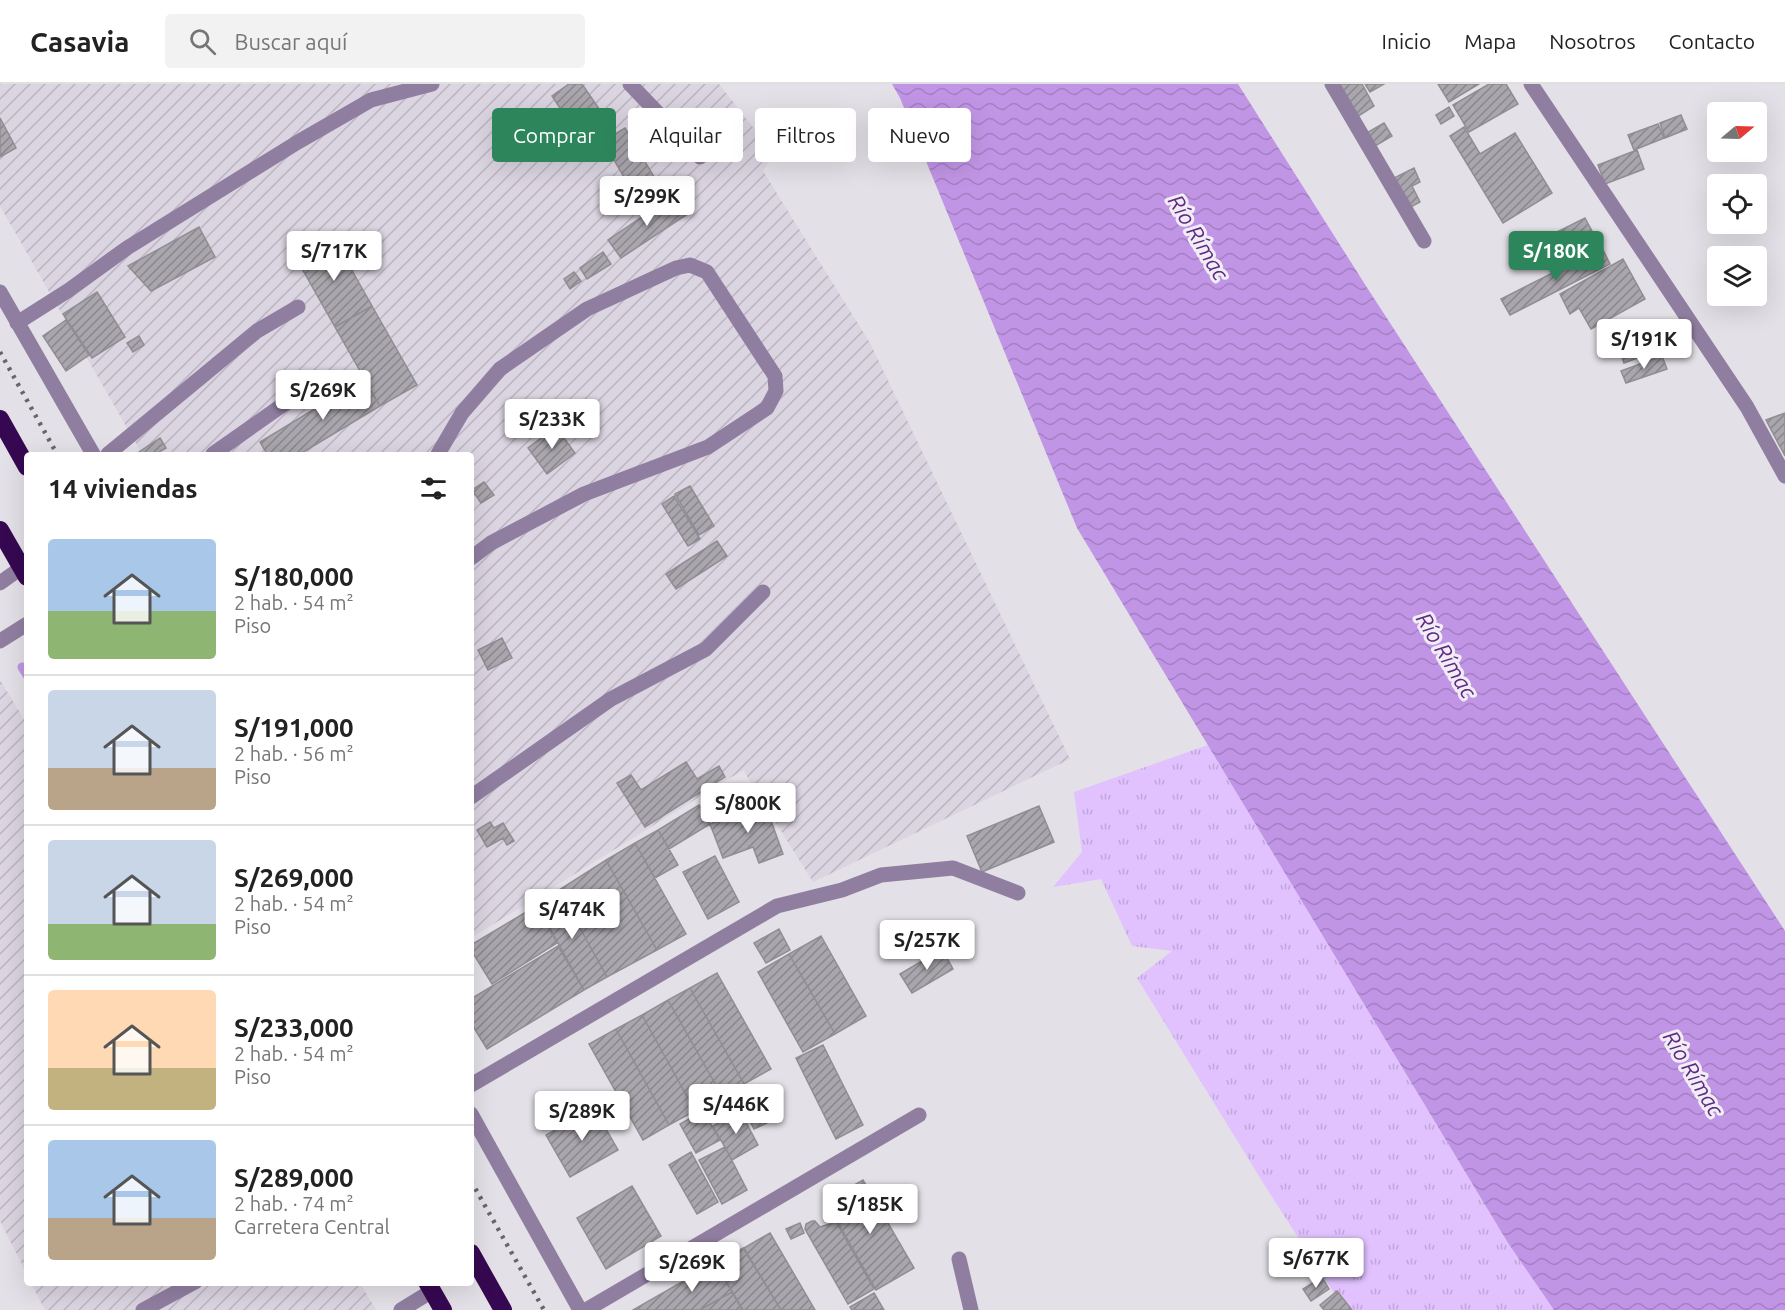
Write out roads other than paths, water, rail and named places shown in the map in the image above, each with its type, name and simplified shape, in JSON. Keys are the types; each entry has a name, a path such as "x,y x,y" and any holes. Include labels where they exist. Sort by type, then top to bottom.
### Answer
{"highway":[{"path":"0,419 24,462"},
{"path":"0,530 24,572"},
{"path":"474,1258 503,1310"},
{"path":"430,1287 443,1310"}],"street":[{"path":"17,322 69,290 127,248 298,142 371,100 432,84"},
{"path":"630,84 653,108"},
{"path":"1332,84 1424,241"},
{"path":"1531,84 1747,407 1785,476"},
{"path":"439,452 462,413 500,369 587,309 676,268 690,265 707,273 775,376 776,392 767,408 708,447 584,494 491,543 474,556"},
{"path":"0,292 92,452"},
{"path":"110,452 257,332 298,308"},
{"path":"216,452 301,392"},
{"path":"0,583 24,572"},
{"path":"474,794 611,699 706,649 763,592"},
{"path":"0,641 24,626"},
{"path":"474,1083 777,906 842,890 881,875 953,868 1018,893"},
{"path":"586,1310 919,1115"},
{"path":"474,1119 580,1310"},
{"path":"959,1259 971,1310"},
{"path":"143,1310 188,1286"},
{"path":"401,1310 430,1287"}],"water":[{"name":"Río Rímac","path":"892,84 1238,84 1366,286 1785,931 1785,1310 1554,1310 1508,1243 1077,528 926,162 971,162 971,108 904,108"}],"railway":[{"path":"0,352 56,452"},
{"path":"474,1186 544,1310"}]}
